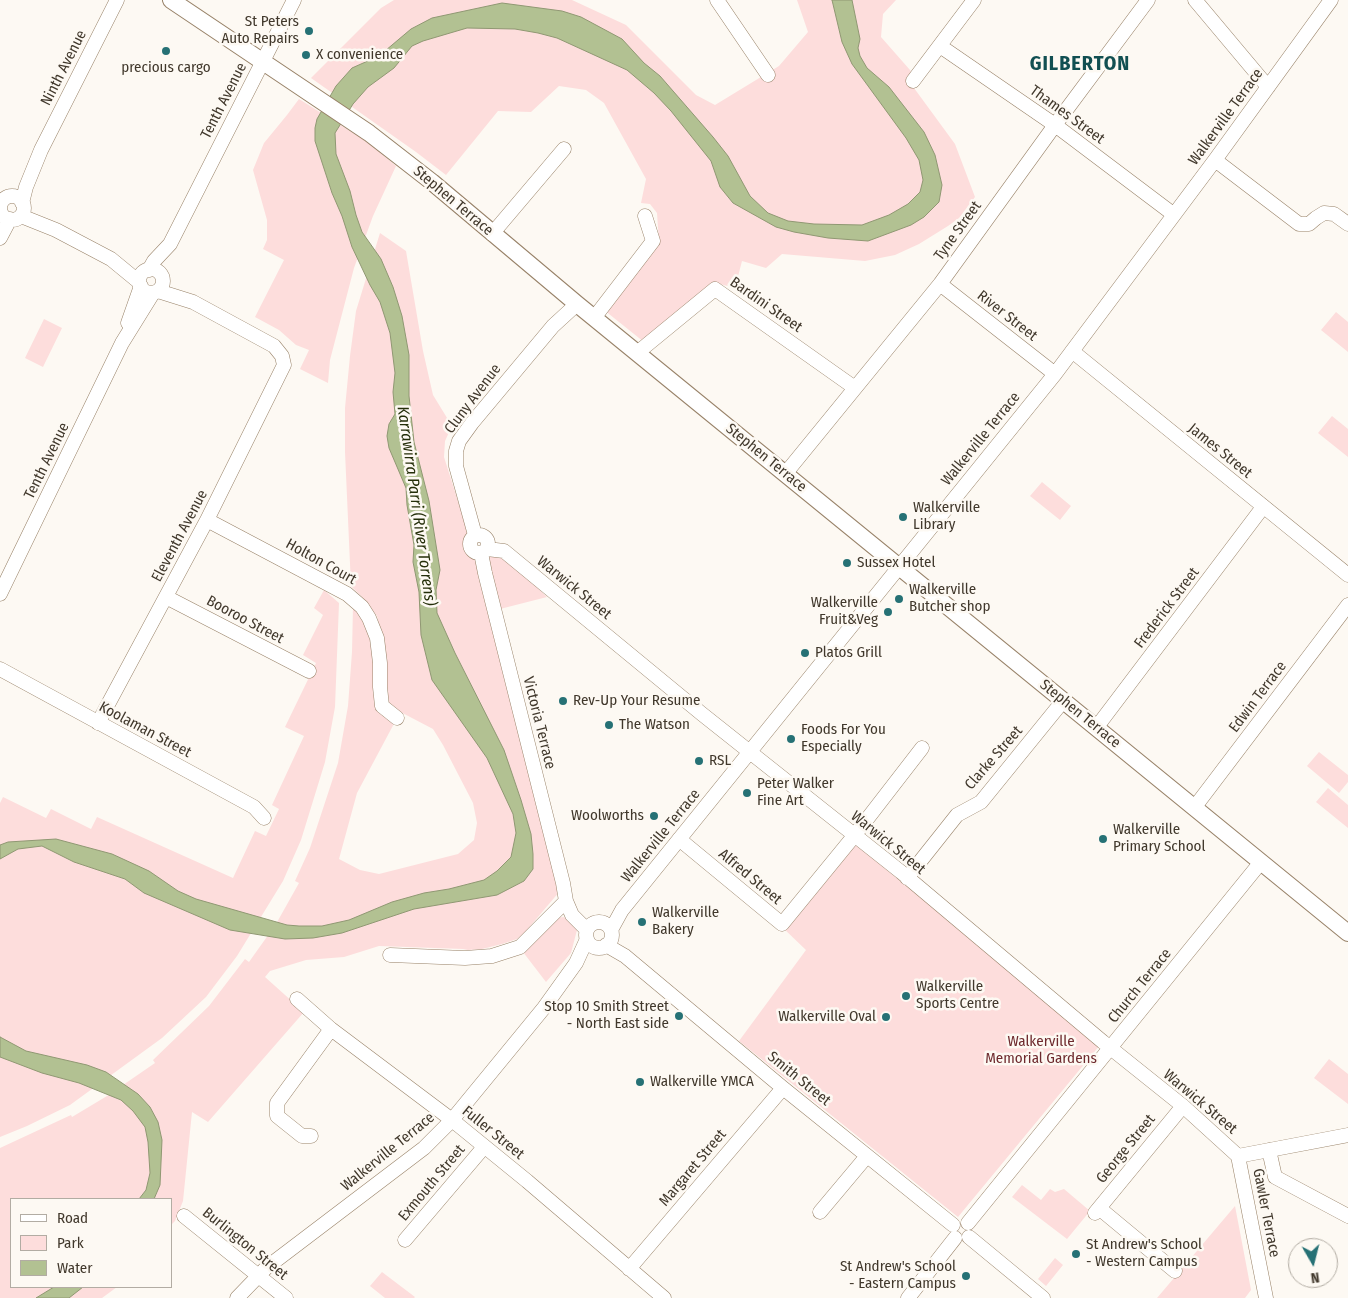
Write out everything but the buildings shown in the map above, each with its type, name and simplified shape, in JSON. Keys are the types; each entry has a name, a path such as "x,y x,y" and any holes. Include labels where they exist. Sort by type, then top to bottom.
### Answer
{"main road":[{"name":"Stephen Terrace","path":"171,0 369,133 432,182 594,318 1348,933"}],"street":[{"name":"Ninth Avenue","path":"0,238 9,208 41,150 117,0"},
{"name":"Tenth Avenue","path":"0,594 151,281 154,261 170,244 294,0"},
{"path":"716,0 768,75"},
{"path":"913,81 974,0"},
{"name":"Tyne Street","path":"785,474 940,284 1148,0"},
{"path":"1195,0 1268,87"},
{"name":"Walkerville Terrace","path":"237,1298 258,1274 424,1148 452,1120 543,1009 599,934 622,910 1055,374 1215,160 1331,0"},
{"name":"Thames Street","path":"940,46 1055,125 1174,214"},
{"path":"492,234 564,149"},
{"path":"1215,160 1299,224 1309,224 1324,213 1334,214 1348,224"},
{"path":"9,208 36,214 56,230 151,281"},
{"path":"594,318 653,241 645,216"},
{"name":"Eleventh Avenue","path":"98,723 208,520 284,365 280,353 274,346 193,302 181,290 151,281"},
{"name":"River Street","path":"940,284 1055,374"},
{"name":"Bardini Street","path":"637,353 715,290 855,388"},
{"name":"Cluny Avenue","path":"484,551 474,552 470,547 470,540 475,535 456,466 456,451 459,442 472,423 553,326 577,304"},
{"name":"James Street","path":"1072,351 1348,574"},
{"name":"Frederick Street","path":"1096,728 1263,507"},
{"name":"Holton Court","path":"208,520 347,594 362,607 369,618 377,638 382,706 397,718"},
{"name":"Warwick Street","path":"484,551 504,551 907,878 1183,1106 1238,1156"},
{"name":"Victoria Terrace","path":"484,551 485,573 566,901 572,916 599,934"},
{"name":"Booroo Street","path":"166,597 309,672"},
{"name":"Edwin Terrace","path":"1194,808 1348,605"},
{"name":"Koolaman Street","path":"3,672 254,807 264,818"},
{"name":"Clarke Street","path":"907,878 957,814 981,802 1063,701"},
{"path":"854,836 922,748"},
{"name":"Alfred Street","path":"679,839 782,924 854,836"},
{"name":"Church Terrace","path":"968,1230 1261,862"},
{"path":"390,955 465,958 492,956 520,947 566,901"},
{"name":"Smith Street","path":"599,934 782,1088 867,1156 954,1231"},
{"name":"Fuller Street","path":"297,999 331,1029 452,1120 527,1181 664,1298"},
{"path":"311,1136 302,1136 277,1116 278,1104 331,1029"},
{"name":"Margaret Street","path":"629,1269 782,1088"},
{"name":"George Street","path":"1175,1271 1097,1211 1183,1106"},
{"name":"Gawler Terrace","path":"1266,1298 1238,1156 1348,1135"},
{"name":"Exmouth Street","path":"405,1240 484,1147"},
{"path":"1269,1150 1276,1177 1348,1216"},
{"path":"820,1212 867,1156"},
{"name":"Burlington Street","path":"184,1216 286,1298"},
{"path":"908,1298 954,1231 961,1241 968,1230 1043,1298"}],"green space":[{"path":"394,0 572,0 626,25 696,95 715,105 779,66 808,32 797,0 896,0 883,14 881,37 910,70 918,85 914,88 955,144 975,197 959,218 948,226 919,244 895,255 865,261 782,254 766,268 742,261 735,288 716,283 644,342 604,310 659,242 657,213 650,204 641,203 646,179 604,103 586,90 559,86 531,112 498,111 446,175 311,78 381,8"},
{"path":"299,99 369,143 396,166 373,216 354,268 330,360 328,383 300,369 309,350 296,345 279,330 255,317 284,260 263,249 267,240 267,220 253,170 264,143"},
{"path":"380,233 406,251 423,351 433,395 452,426 445,441 444,457 469,536 468,550 477,558 504,678 560,891 526,931 517,939 502,944 468,950 379,946 344,957 306,960 270,971 265,977 304,1012 208,1122 192,1112 183,1201 175,1221 172,1224 172,1198 10,1198 10,1288 116,1288 102,1298 0,1298 0,1148 71,1115 72,1117 155,1063 153,1060 209,1006 245,959 249,962 276,924 299,883 295,881 310,848 338,763 348,706 353,606 364,622 373,649 374,699 382,711 397,718 357,793 339,859 360,870 379,874 458,854 474,840 477,823 473,803 443,745 433,729 391,707 386,698 382,639 377,616 351,586 345,408 356,311"},
{"path":"1336,312 1348,322 1348,352 1321,330"},
{"path":"44,319 62,328 43,367 25,358"},
{"path":"1332,416 1348,429 1348,457 1318,433"},
{"path":"1042,482 1071,506 1060,520 1030,496"},
{"path":"496,554 511,562 547,597 500,609 487,558"},
{"path":"324,590 339,603 335,707 325,762 301,840 283,881 237,956 206,997 162,1038 70,1105 0,1137 0,803 3,797 46,818 51,809 91,829 97,817 233,878 255,831 266,836 279,809 272,805 304,736 285,727 316,663 303,655 323,615 314,608"},
{"path":"1319,752 1348,775 1348,782 1339,793 1307,766"},
{"path":"1328,788 1348,805 1348,828 1316,802"},
{"name":"Walkerville Sports Centre","path":"853,842 1100,1045 958,1217 739,1041 806,950 782,927"},
{"path":"564,917 577,930 571,953 546,982 523,952 555,918"},
{"path":"1329,1059 1348,1074 1348,1104 1314,1078"},
{"path":"1022,1185 1041,1200 1050,1189 1055,1192 1064,1189 1090,1211 1067,1239 1012,1197"},
{"path":"1235,1206 1251,1290 1245,1298 1157,1298"},
{"path":"1055,1258 1063,1265 1046,1286 1038,1279"},
{"path":"382,1272 415,1297 385,1298 370,1286"}],"water":[{"name":"Karrawirra Parri (River Torrens)","path":"832,0 852,0 860,39 858,48 860,56 867,68 889,87 924,132 935,155 942,185 939,202 924,217 911,225 868,241 828,238 776,227 733,203 720,187 711,161 654,93 627,70 557,38 538,33 515,29 467,28 412,46 394,68 368,87 353,104 335,133 336,154 350,191 362,232 381,259 393,287 402,316 409,355 409,396 414,442 429,501 440,570 436,590 437,613 504,750 521,800 531,834 533,854 533,869 524,881 497,895 414,909 342,933 313,938 285,939 230,930 144,893 125,879 74,862 42,846 18,849 0,859 0,845 8,842 56,839 112,854 149,871 178,891 196,899 287,925 322,926 349,920 392,902 484,880 497,871 511,857 516,833 513,814 487,758 432,680 421,635 419,592 413,562 414,545 406,488 389,448 387,436 389,424 395,414 393,392 395,373 390,333 380,302 352,247 332,193 315,141 317,119 336,86 352,68 379,56 411,29 432,18 502,3 562,11 581,17 622,39 644,63 660,76 728,156 750,196 768,213 788,221 814,224 862,225 889,215 908,204 920,192 923,180 919,160 906,138 852,64 842,42"},
{"path":"0,1037 26,1051 87,1065 106,1072 138,1094 150,1107 158,1122 162,1140 160,1185 154,1198 140,1198 146,1190 150,1173 145,1127 133,1111 121,1100 79,1083 42,1073 0,1057"},
{"path":"52,1288 82,1288 69,1298 36,1298"}],"place":[{"name":"St Peters Auto Repairs","path":"309,31"},
{"name":"precious cargo","path":"166,51"},
{"name":"X convenience","path":"306,55"},
{"name":"Walkerville Library","path":"903,517"},
{"name":"Sussex Hotel","path":"847,563"},
{"name":"Walkerville Butcher shop","path":"899,599"},
{"name":"Walkerville Fruit&Veg","path":"888,612"},
{"name":"Platos Grill","path":"805,653"},
{"name":"Rev-Up Your Resume","path":"563,701"},
{"name":"The Watson","path":"609,725"},
{"name":"Foods For You Especially","path":"791,739"},
{"name":"RSL","path":"699,761"},
{"name":"Peter Walker Fine Art","path":"747,793"},
{"name":"Woolworths","path":"654,816"},
{"name":"Walkerville Primary School","path":"1103,839"},
{"name":"Walkerville Bakery","path":"642,922"},
{"name":"Walkerville Sports Centre","path":"906,996"},
{"name":"Stop 10 Smith Street - North East side","path":"679,1016"},
{"name":"Walkerville Oval","path":"886,1017"},
{"name":"Walkerville YMCA","path":"640,1082"},
{"name":"St Andrew's School - Western Campus","path":"1076,1254"},
{"name":"St Andrew's School - Eastern Campus","path":"966,1276"}],"district":[{"name":"GILBERTON","path":"1080,64"}],"park label":[{"name":"Walkerville Memorial Gardens","path":"1041,1050"}]}
